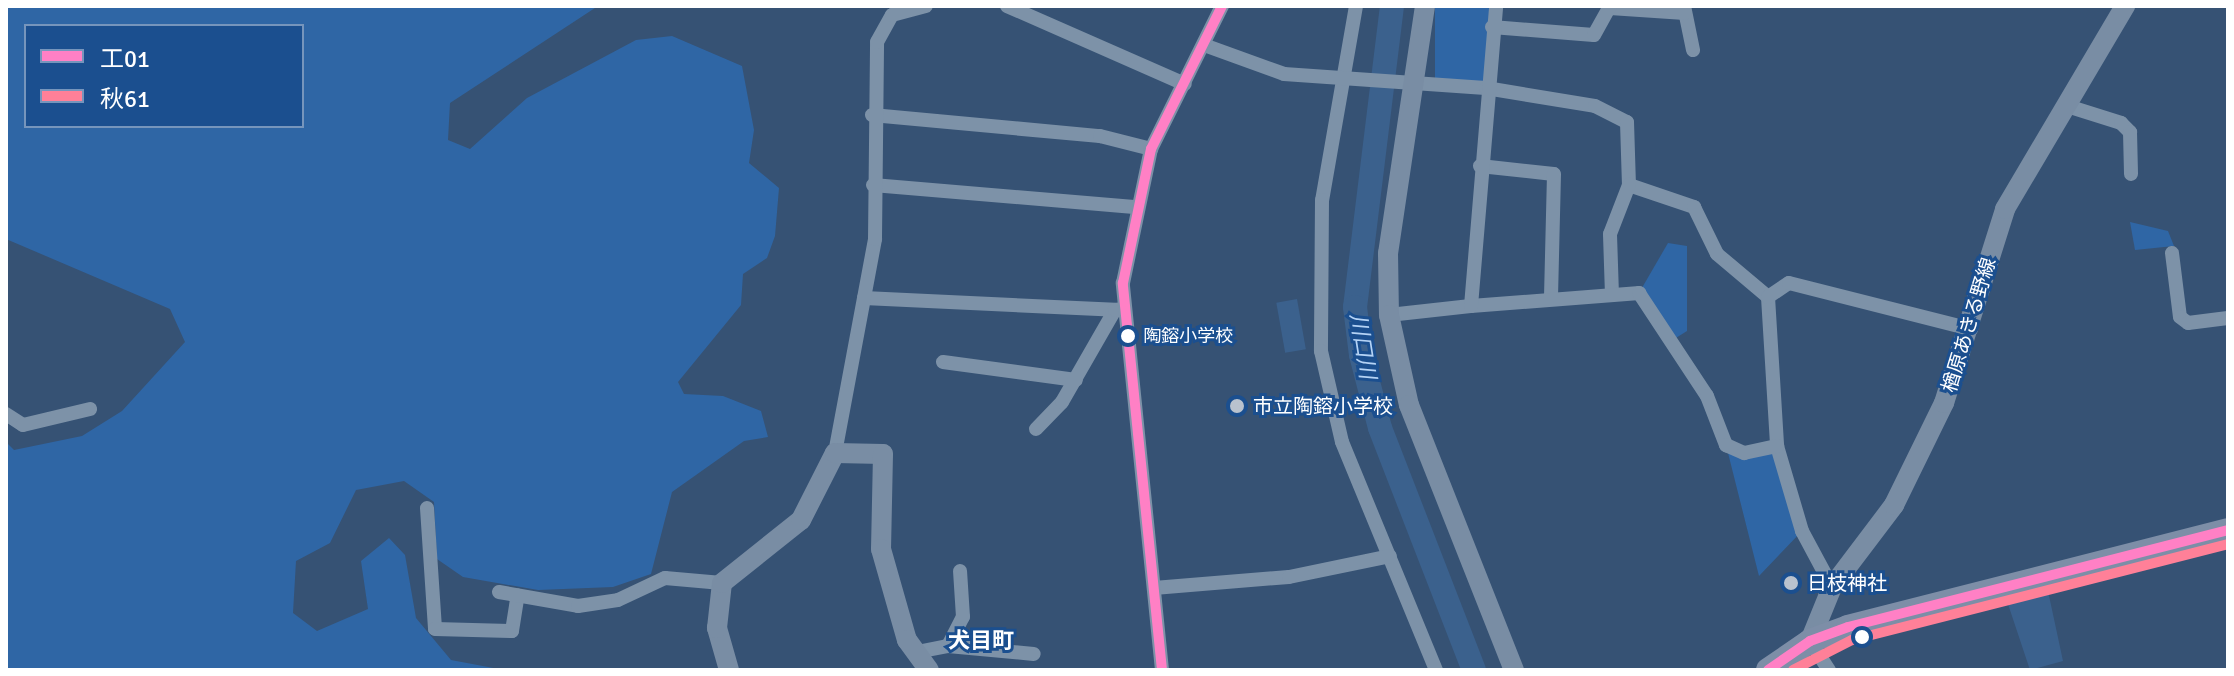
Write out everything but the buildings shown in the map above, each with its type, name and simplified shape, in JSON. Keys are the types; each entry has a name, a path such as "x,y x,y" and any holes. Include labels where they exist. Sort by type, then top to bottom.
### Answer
{"main road":[{"path":"1425,6 1405,82 1388,253 1389,315 1409,405 1514,670"},
{"name":"楢原あきる野線","path":"1810,641 1832,587 1894,505 1971,329 2005,209 2125,6"},
{"path":"729,670 717,628 722,583 801,520 835,453 883,454 881,549 903,631 929,670"},
{"path":"1771,669 1810,641 2228,530"}],"street":[{"path":"835,453 875,239 872,115 880,26 926,6"},
{"path":"1007,6 1185,84"},
{"path":"1162,670 1119,310 1134,207 1151,149 1222,6"},
{"path":"1356,6 1322,200 1320,340 1342,442 1436,670"},
{"path":"1471,306 1486,88 1496,6"},
{"path":"1492,27 1594,35 1610,7 1684,10 1693,50"},
{"path":"1204,45 1284,74 1346,74 1486,88 1616,114 1629,134 1629,185 1610,234 1612,295"},
{"path":"2064,105 2121,123 2130,132 2131,174"},
{"path":"872,115 1100,136 1151,149"},
{"path":"1480,166 1554,174 1551,299"},
{"path":"873,185 1134,207"},
{"path":"1629,185 1694,207 1717,254 1768,297 1777,446 1802,531 1832,587"},
{"path":"2172,253 2180,317 2188,323 2228,318"},
{"path":"1768,297 1789,283 1971,329"},
{"path":"1389,315 1639,293 1707,396 1726,445 1744,453 1777,446"},
{"path":"864,298 1119,310"},
{"path":"1036,429 1076,380 1119,310"},
{"path":"951,369 1076,380"},
{"path":"6,414 23,425 90,409"},
{"path":"427,508 435,629 512,631 518,595"},
{"path":"1154,588 1289,577 1390,556"},
{"path":"948,646 963,617 960,571"},
{"path":"499,592 578,606 618,600 665,578 722,583"},
{"path":"1810,641 1829,670"},
{"path":"917,652 948,646 1034,654"}],"shaded area":[{"path":"6,6 598,6 450,103 448,140 470,149 527,98 636,40 672,36 742,66 754,130 749,163 779,188 775,236 767,258 743,274 741,305 678,382 684,394 723,396 761,411 768,437 744,441 672,492 651,574 613,587 538,590 463,577 437,559 434,502 404,481 356,490 330,543 296,561 293,613 317,631 368,609 361,561 389,538 405,555 416,618 451,660 504,670 6,670 6,442 14,450 82,436 122,411 185,342 170,309 6,239"},
{"path":"1435,6 1496,6 1496,83 1435,83"},
{"path":"2130,222 2168,231 2174,246 2135,250"},
{"path":"1668,243 1687,246 1687,331 1671,341 1639,293"},
{"path":"1297,299 1306,349 1285,353 1276,303"},
{"path":"1726,445 1744,453 1777,446 1802,531 1759,576"},
{"path":"2048,591 2063,661 2030,670 2007,601"}],"waterway":[{"name":"川口川","path":"1392,6 1355,307 1361,355 1380,428 1474,670"}],"transit line":[{"name":"工01","path":"1162,670 1123,283 1151,149 1222,6"},
{"name":"工01","path":"1768,670 1810,641 1848,627 2228,530"},
{"name":"秋61","path":"1793,670 1852,640 2228,544"}],"place":[{"name":"陶鎔小学校","path":"1128,336"},
{"name":"市立陶鎔小学校","path":"1237,406"},
{"name":"日枝神社","path":"1791,583"}],"district":[{"name":"犬目町","path":"981,641"}]}
